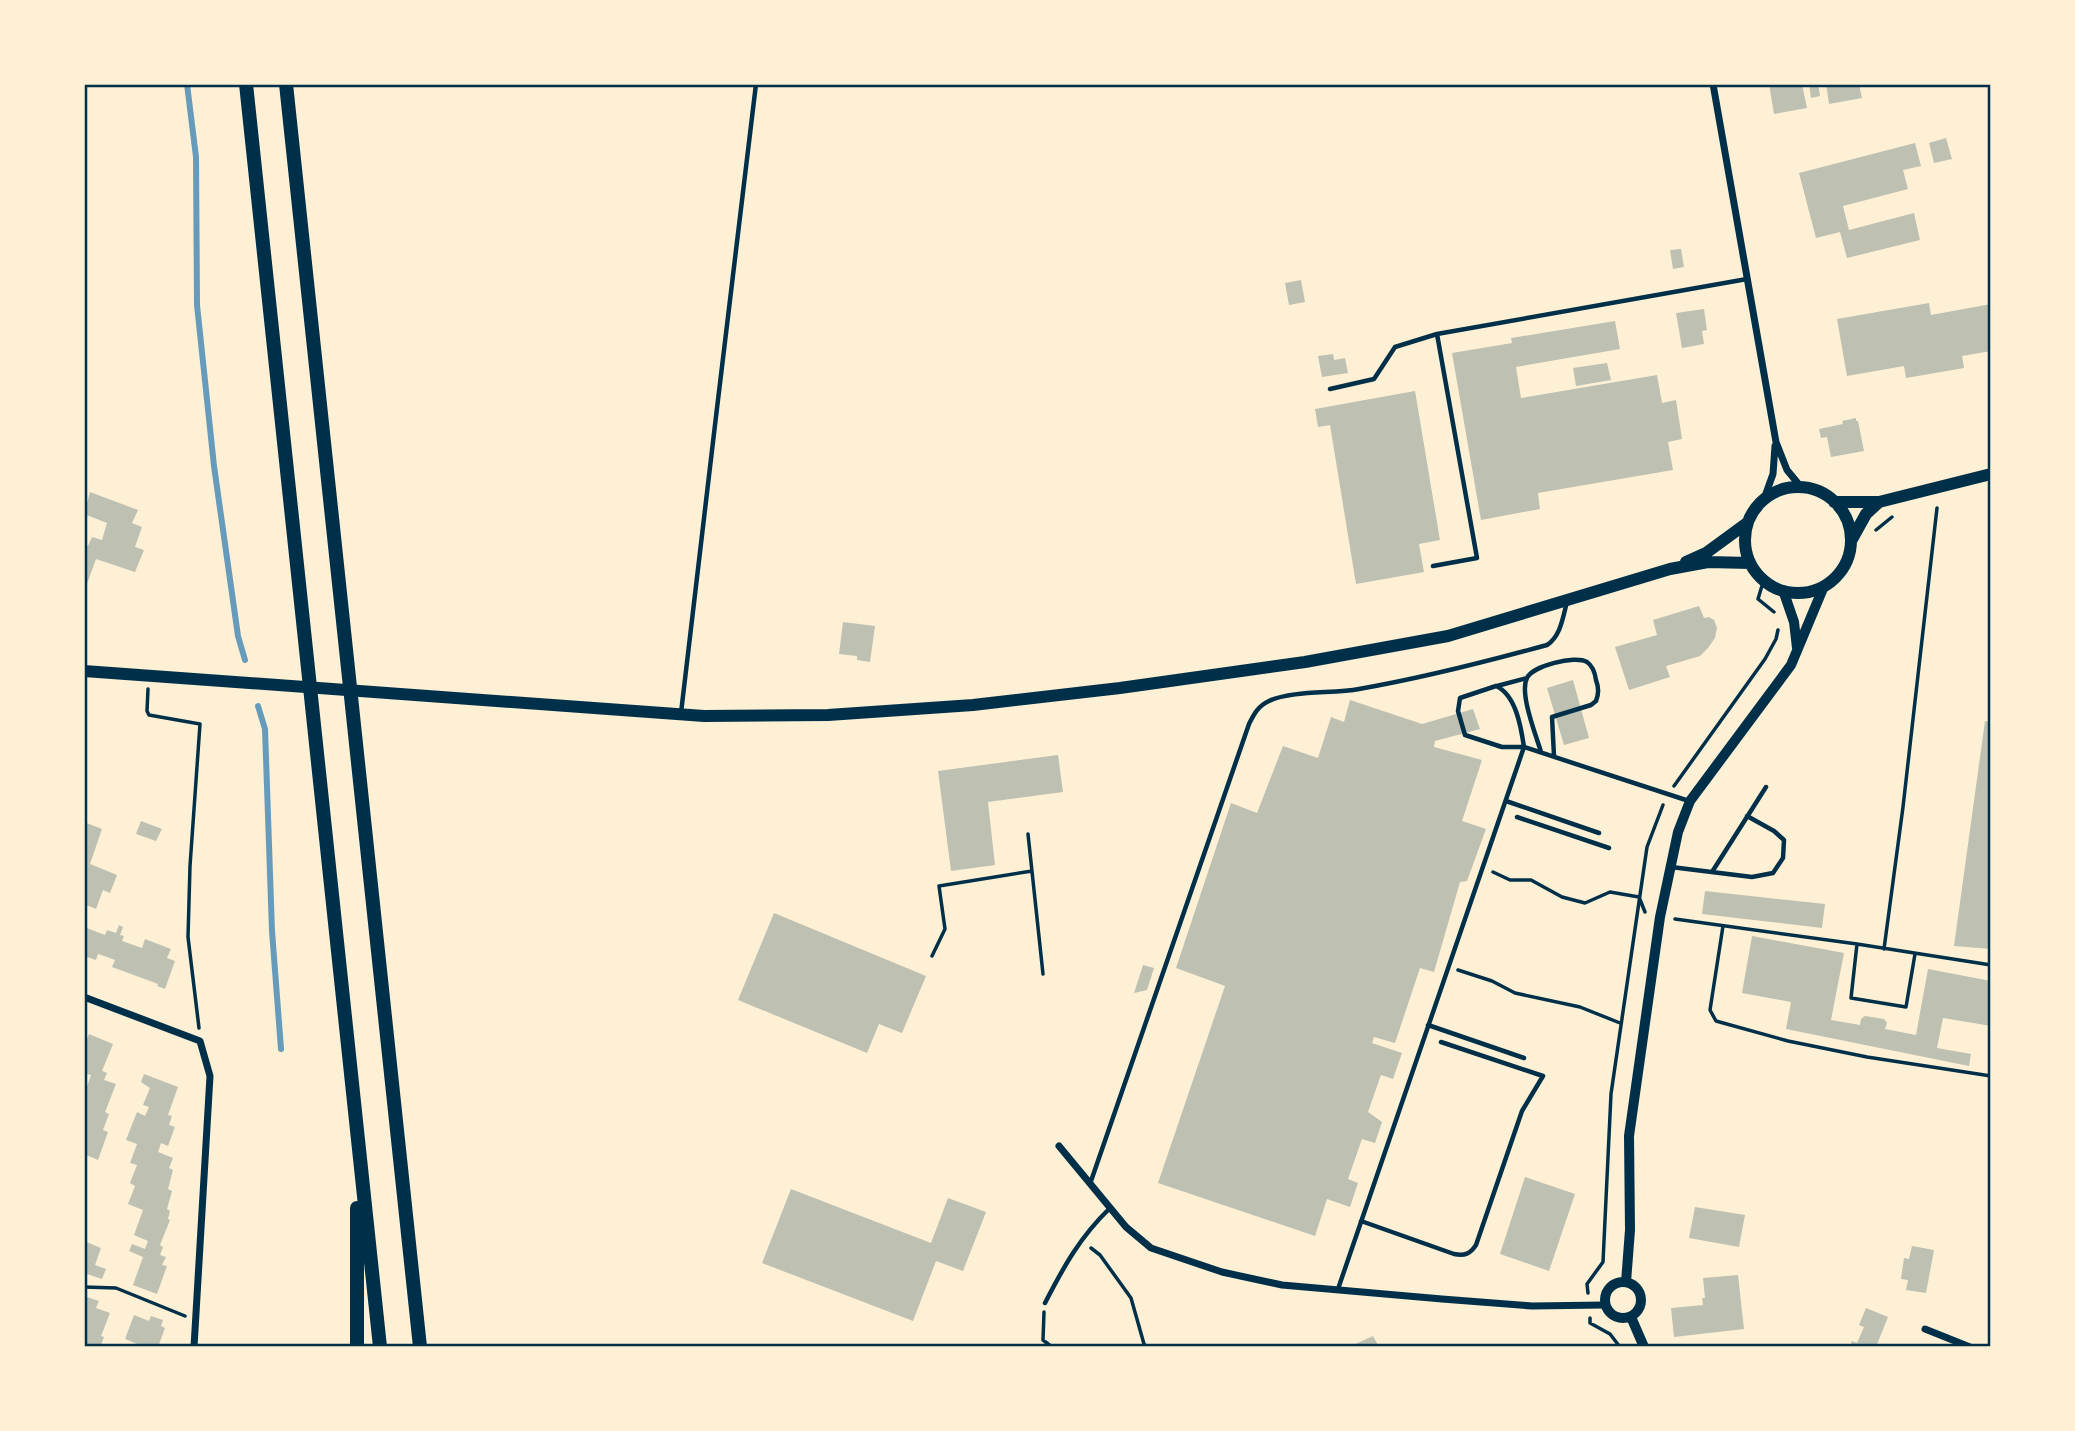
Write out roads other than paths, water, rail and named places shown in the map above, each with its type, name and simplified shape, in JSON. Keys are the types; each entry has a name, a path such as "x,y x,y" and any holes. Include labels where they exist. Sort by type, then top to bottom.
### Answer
{"highway":[{"path":"246,84 380,1347"},
{"path":"286,84 422,1347"},
{"path":"357,1140 357,1347"}],"main road":[{"path":"1834,502 1879,502 1991,474"},
{"path":"1851,541 1844,513 1834,502 1816,490 1801,487 1786,488 1764,499 1747,523 1745,536 1750,563 1764,579 1783,590 1797,593 1811,591 1824,586 1836,576 1866,514 1879,502"},
{"path":"1670,569 1706,553 1747,523"},
{"path":"84,671 704,716 828,715 973,705 1305,662 1448,636 1670,569 1708,562 1750,563"}],"street":[{"path":"1713,84 1776,442 1787,470 1801,487"},
{"path":"1764,499 1773,474 1776,442"},
{"path":"1626,1282 1630,1230 1629,1136 1660,917 1678,832 1690,801 1791,665 1824,586"},
{"path":"1783,590 1794,622 1797,652"},
{"path":"84,997 200,1041 211,1076 194,1347"},
{"path":"1059,1146 1126,1227 1151,1248 1222,1272 1282,1285 1441,1299 1532,1306 1604,1305"},
{"path":"1626,1282 1636,1288 1641,1298 1639,1309 1631,1317 1620,1319 1610,1314 1604,1305 1604,1298 1609,1288 1626,1282"},
{"path":"1631,1317 1644,1347"},
{"path":"1925,1329 1970,1347"}],"lane":[{"path":"681,714 723,343 756,84"},
{"path":"1330,388 1374,379 1395,347 1437,334 1747,279"},
{"path":"1433,566 1477,558 1437,334"},
{"path":"1089,1185 1254,713 1261,705 1283,697 1356,690 1481,663 1547,645 1557,635 1568,599"},
{"path":"1554,757 1552,717 1596,701 1599,689 1588,662 1579,659 1567,660 1534,670 1527,678 1460,698 1458,711 1465,735 1502,747 1524,747 1541,752 1554,757 1690,801"},
{"path":"1527,678 1526,698 1541,752"},
{"path":"1338,1289 1524,747 1512,700 1503,689 1496,686"},
{"path":"1712,872 1766,787"},
{"path":"1506,801 1599,833"},
{"path":"1670,867 1752,877 1773,873 1783,858 1784,840 1774,831 1747,816"},
{"path":"1517,817 1609,848"},
{"path":"1428,1025 1524,1058"},
{"path":"1361,1221 1463,1256 1471,1253 1476,1245 1522,1111 1543,1076 1441,1042"},
{"path":"1045,1303 1067,1259 1091,1227 1110,1208"}],"waterway":[{"path":"187,84 196,157 197,305 214,466 238,636 245,660"},
{"path":"258,706 265,729 272,931 281,1049"}]}
